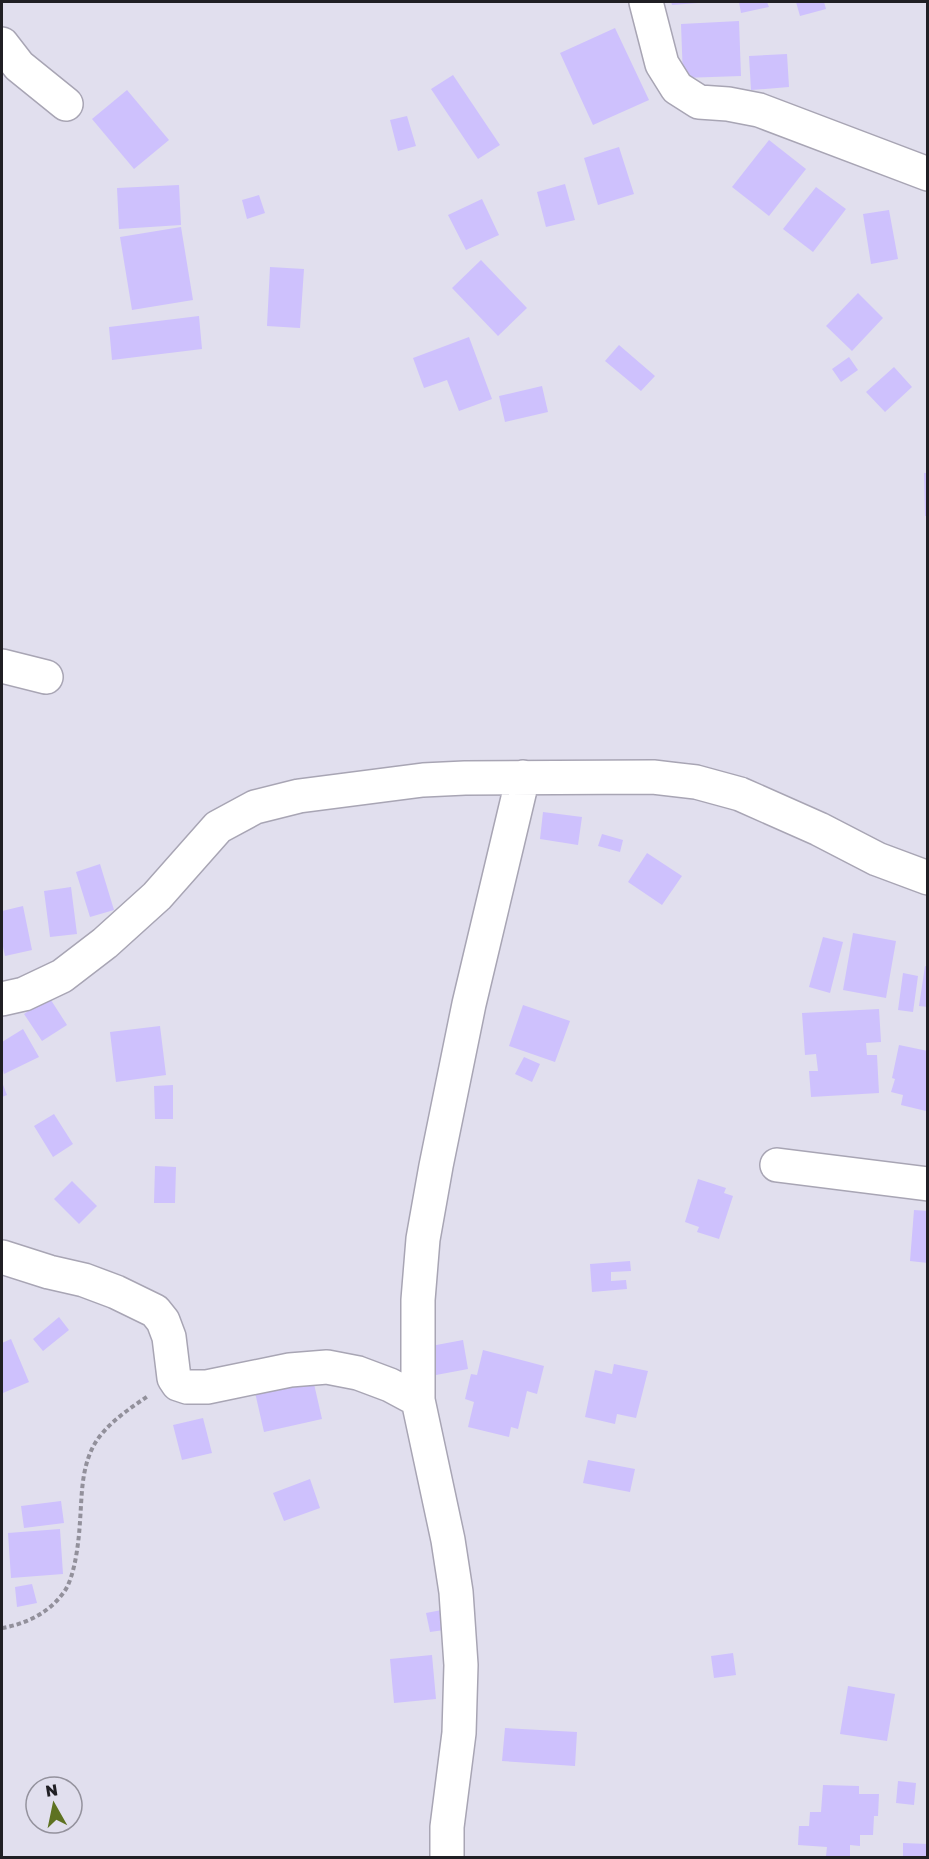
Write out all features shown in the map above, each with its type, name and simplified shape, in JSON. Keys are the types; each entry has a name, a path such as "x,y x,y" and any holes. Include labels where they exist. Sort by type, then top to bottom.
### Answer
{"street":[{"path":"646,2 662,64 676,88 699,102 728,104 759,110 927,174"},
{"path":"2,44 19,66 66,104"},
{"path":"2,666 46,677"},
{"path":"447,1857 447,1827 459,1733 461,1665 456,1592 448,1540 418,1400 418,1300 423,1239 469,1004 523,777"},
{"path":"2,999 24,994 62,976 105,944 157,896 218,827 255,807 299,796 423,780 653,777 707,785 740,794 819,829 877,859 927,878"},
{"path":"777,1165 927,1184"},
{"path":"2,1257 105,1288 155,1311 169,1338 174,1378 178,1384 187,1387 207,1387 290,1370 327,1367 358,1373 390,1385 418,1400"}],"path":[{"path":"2,1628 19,1625 44,1612 65,1592 72,1571 80,1525 82,1476 95,1444 119,1416 174,1378"}],"building":[{"path":"671,2 698,2 698,3 672,5"},
{"path":"739,2 767,2 769,7 741,13"},
{"path":"796,2 824,2 826,9 800,16"},
{"path":"739,21 741,76 683,78 681,24"},
{"path":"615,28 649,100 593,125 560,53"},
{"path":"787,54 789,87 751,90 749,56"},
{"path":"453,75 500,145 478,159 431,89"},
{"path":"127,90 169,140 134,169 92,119"},
{"path":"407,116 416,146 398,151 390,120"},
{"path":"769,140 806,169 769,216 732,187"},
{"path":"619,147 634,194 598,205 584,158"},
{"path":"565,184 575,220 546,227 537,192"},
{"path":"179,185 181,225 119,229 117,188"},
{"path":"816,187 846,209 813,252 783,229"},
{"path":"259,195 265,213 247,219 242,200"},
{"path":"482,199 499,235 466,250 448,215"},
{"path":"889,210 898,259 871,264 863,214"},
{"path":"181,227 193,300 132,310 120,237"},
{"path":"481,260 527,308 498,336 452,288"},
{"path":"270,267 304,269 300,328 267,326"},
{"path":"858,293 883,318 852,351 826,326"},
{"path":"199,316 202,349 112,360 109,327"},
{"path":"469,337 492,399 459,411 447,380 424,388 413,358"},
{"path":"619,345 655,376 641,391 605,361"},
{"path":"849,357 858,370 841,382 832,369"},
{"path":"894,367 912,387 885,412 866,392"},
{"path":"542,386 548,412 505,422 499,396"},
{"path":"924,473 928,473 928,516 925,516"},
{"path":"543,812 582,817 578,845 540,839"},
{"path":"602,834 623,840 620,852 598,846"},
{"path":"647,853 682,876 662,905 628,882"},
{"path":"100,864 114,910 90,917 76,872"},
{"path":"71,887 77,934 50,937 44,891"},
{"path":"23,906 32,950 5,956 2,942 2,911"},
{"path":"853,933 896,941 886,998 843,990"},
{"path":"823,937 843,942 830,993 809,987"},
{"path":"925,966 928,967 928,1007 919,1006"},
{"path":"903,973 918,976 913,1012 898,1010"},
{"path":"49,997 67,1025 42,1041 24,1014"},
{"path":"523,1005 570,1021 555,1062 509,1046"},
{"path":"879,1009 881,1042 866,1043 867,1055 877,1055 879,1093 811,1097 809,1071 818,1071 816,1054 805,1055 802,1013"},
{"path":"160,1026 166,1075 116,1082 110,1032"},
{"path":"23,1029 39,1057 4,1074 2,1042"},
{"path":"899,1045 928,1051 926,1111 901,1105 903,1095 891,1092"},
{"path":"524,1057 540,1064 532,1082 515,1074"},
{"path":"2,1082 7,1095 2,1097"},
{"path":"173,1085 173,1119 155,1119 154,1086"},
{"path":"54,1114 73,1144 53,1157 34,1126"},
{"path":"155,1166 176,1167 175,1203 154,1203"},
{"path":"698,1179 726,1188 724,1193 733,1196 719,1239 697,1232 699,1227 685,1222"},
{"path":"72,1181 97,1206 79,1224 54,1199"},
{"path":"914,1210 928,1211 928,1263 910,1261"},
{"path":"630,1261 631,1271 611,1272 611,1281 626,1280 627,1289 592,1292 590,1264"},
{"path":"59,1317 69,1330 43,1351 33,1339"},
{"path":"11,1339 29,1382 3,1393 2,1343"},
{"path":"463,1340 468,1369 436,1375 431,1346"},
{"path":"483,1350 544,1366 537,1394 527,1391 518,1429 511,1427 509,1437 468,1427 474,1402 465,1399 471,1374 477,1375"},
{"path":"614,1364 648,1371 636,1418 617,1414 615,1424 585,1417 595,1370 612,1374"},
{"path":"312,1375 322,1419 264,1432 254,1388"},
{"path":"203,1418 212,1453 182,1460 173,1425"},
{"path":"588,1460 635,1469 630,1492 583,1483"},
{"path":"310,1479 320,1508 284,1521 273,1493"},
{"path":"61,1501 64,1523 24,1528 21,1506"},
{"path":"60,1529 63,1574 11,1578 8,1533"},
{"path":"32,1584 37,1603 17,1607 15,1587"},
{"path":"447,1609 451,1629 430,1632 426,1613"},
{"path":"733,1653 736,1675 714,1678 711,1656"},
{"path":"432,1655 436,1699 394,1703 390,1659"},
{"path":"848,1686 895,1694 887,1741 840,1734"},
{"path":"505,1728 577,1732 575,1766 502,1761"},
{"path":"898,1781 916,1783 914,1805 896,1803"},
{"path":"823,1785 859,1786 859,1794 879,1794 878,1816 874,1816 873,1835 860,1835 860,1846 850,1845 850,1857 826,1856 827,1847 798,1845 799,1826 809,1826 810,1812 821,1812"},
{"path":"903,1843 928,1844 928,1858 903,1858"}]}
